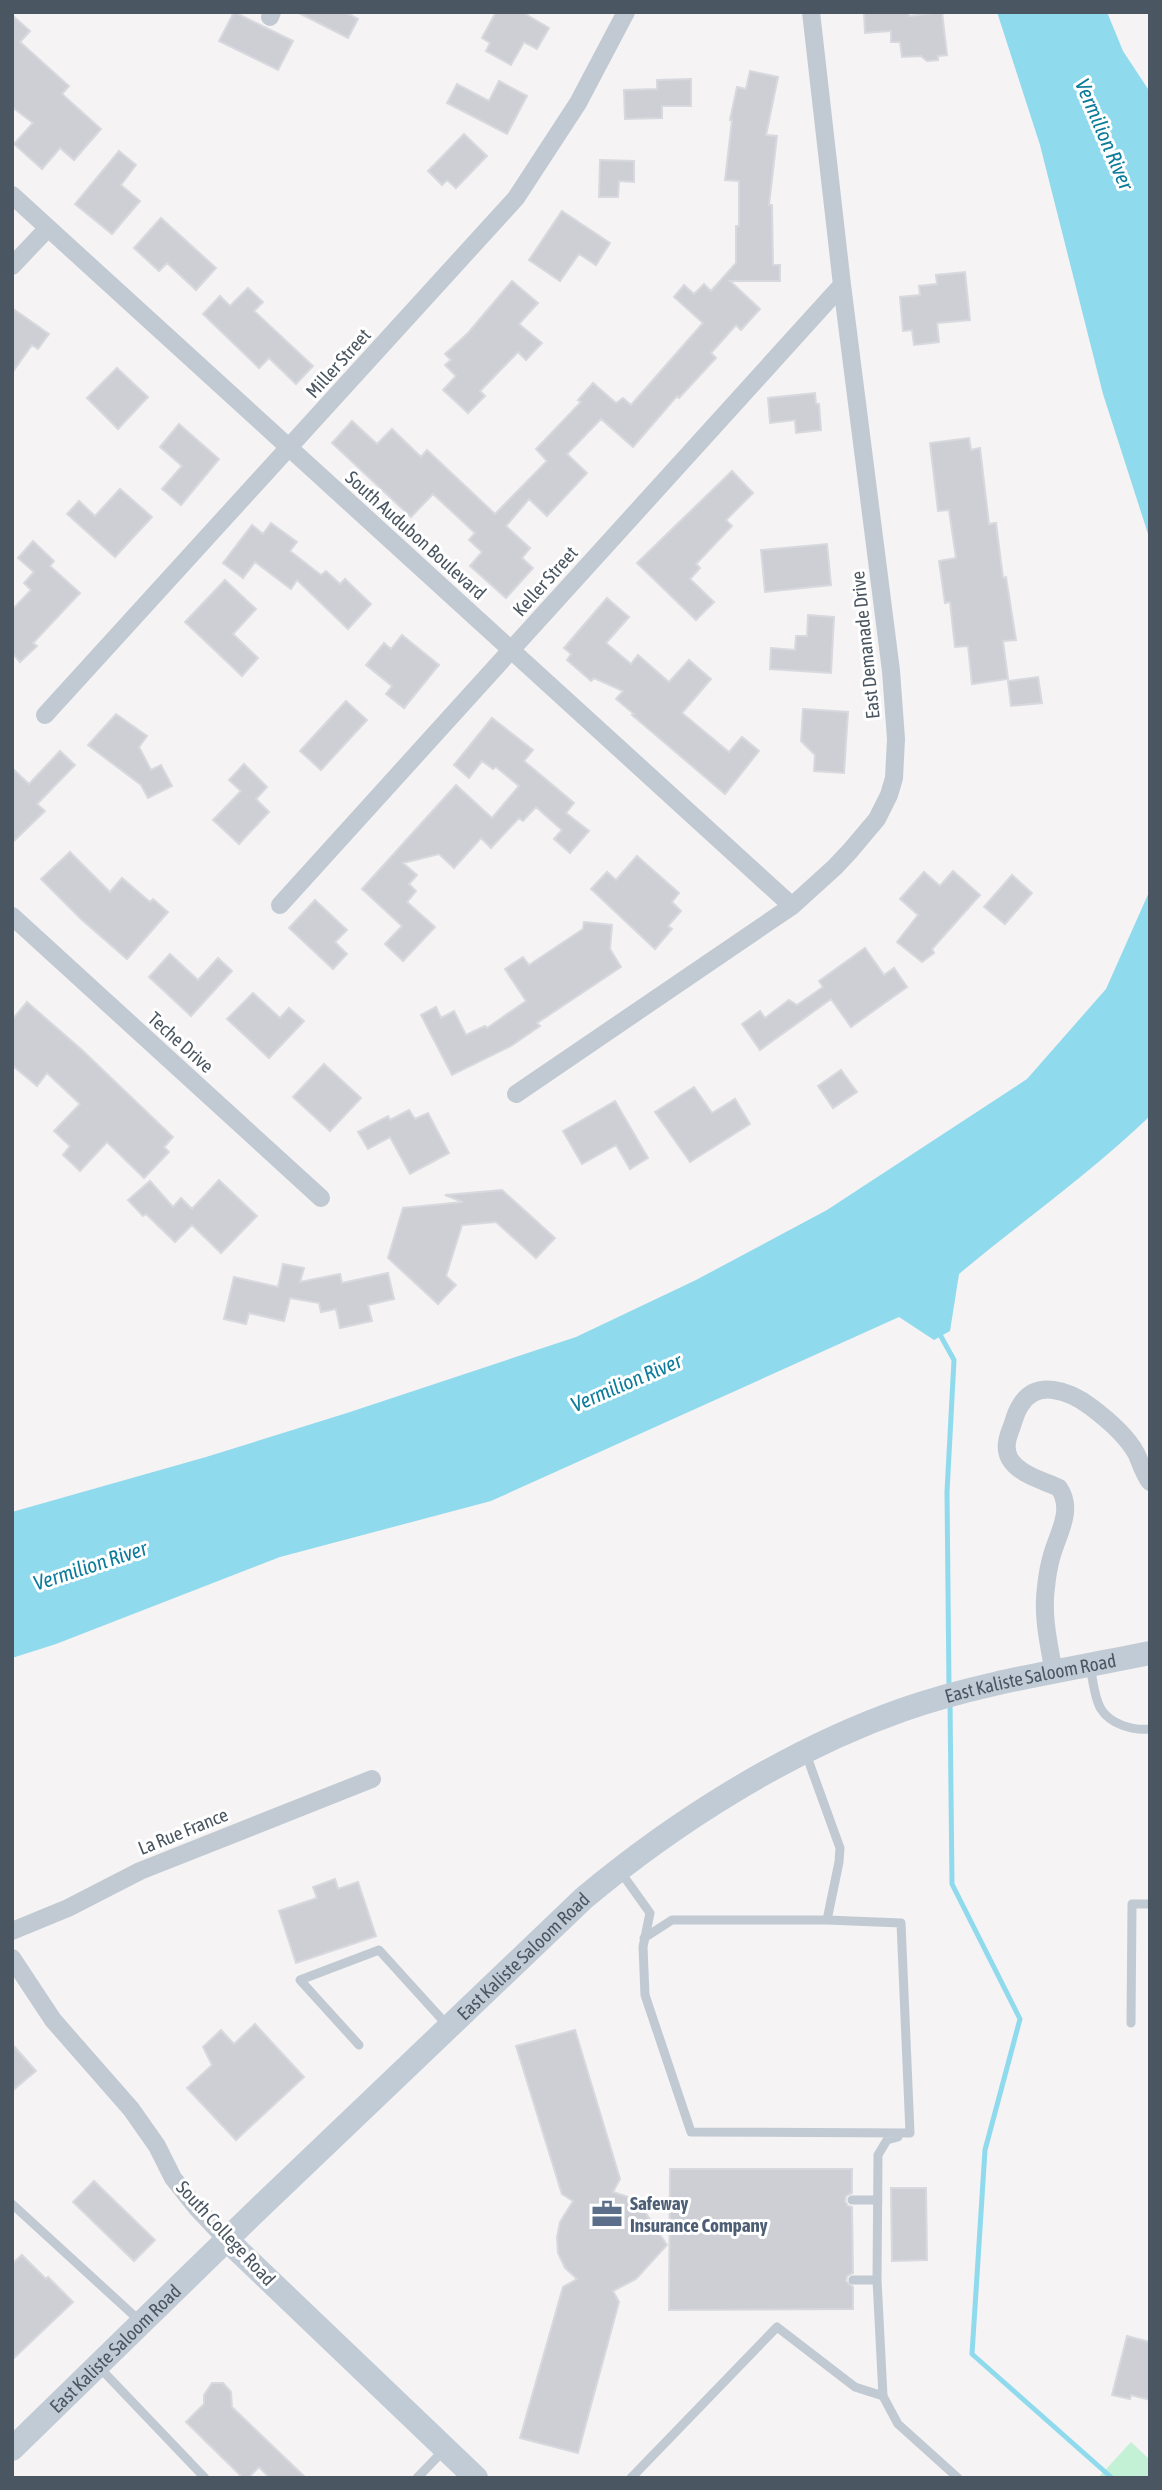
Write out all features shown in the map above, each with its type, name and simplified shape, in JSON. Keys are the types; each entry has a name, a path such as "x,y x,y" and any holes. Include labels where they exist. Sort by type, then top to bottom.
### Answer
{"main road":[{"name":"East Kaliste Saloom Road","path":"12,2449 584,1898 618,1869 671,1831 805,1752 903,1710 986,1686 1150,1653"},
{"name":"South College Road","path":"228,2240 476,2478"}],"street":[{"name":"Miller Street","path":"45,715 516,198 578,103 626,12"},
{"name":"East Demanade Drive","path":"516,1094 792,906 835,867 877,819 894,778 896,739 891,671 842,285 811,12"},
{"name":"South Audubon Boulevard","path":"12,195 792,906"},
{"path":"12,266 48,228"},
{"name":"Keller Street","path":"280,905 842,285"},
{"name":"Teche Drive","path":"12,916 321,1198"},
{"path":"1055,1673 1045,1624 1045,1590 1052,1556 1065,1520 1066,1507 1059,1488 1018,1469 1010,1460 1006,1451 1006,1439 1020,1405 1029,1395 1049,1389 1066,1392 1089,1405 1115,1427 1136,1453 1150,1482"},
{"name":"La Rue France","path":"12,1931 68,1908 140,1871 372,1779"},
{"name":"South College Road","path":"12,1958 52,2020 131,2109 157,2146 173,2178 228,2240"}],"lane":[{"path":"1089,1666 1101,1710 1117,1724 1150,1729"},
{"path":"805,1752 840,1848 827,1920"},
{"path":"618,1869 650,1913 643,1938 645,1995 691,2132 910,2133"},
{"path":"1131,2023 1132,1904 1150,1904"},
{"path":"643,1938 673,1920 901,1923 910,2133"},
{"path":"359,2045 300,1980 379,1950 449,2028"},
{"path":"910,2133 887,2140 878,2155 877,2280 883,2396 898,2424 958,2478"},
{"path":"852,2200 878,2200"},
{"path":"14,2209 142,2323"},
{"path":"853,2280 877,2280"},
{"path":"631,2478 778,2327 855,2387 883,2396"},
{"path":"98,2366 205,2478"},
{"path":"417,2478 446,2449"}],"green space":[{"path":"1131,2442 1150,2460 1150,2478 1098,2478"}],"water":[{"name":"Vermilion River","path":"997,12 1107,12 1123,51 1150,92 1150,540 1103,394 1040,145"},
{"name":"Vermilion River","path":"1150,890 1150,1116 1080,1177 959,1274 950,1331 934,1340 899,1317 491,1501 280,1557 56,1644 12,1658 12,1512 206,1457 576,1337 696,1280 827,1210 1027,1079 1106,989"}],"building":[{"path":"234,12 293,41 278,70 219,41"},
{"path":"297,12 345,12 358,19 348,38"},
{"path":"496,12 522,12 549,28 537,49 524,42 511,65 486,51 490,43 482,38"},
{"path":"864,12 909,12 909,16 942,12 947,55 938,56 938,60 927,61 921,56 902,57 900,42 891,42 891,31 865,33"},
{"path":"12,15 30,31 20,42 69,86 62,94 101,129 74,160 60,148 42,169 14,144 33,123 12,107"},
{"path":"750,71 778,77 766,135 777,136 769,205 772,205 773,265 780,265 780,281 730,281 760,309 741,330 736,325 711,353 716,358 679,398 677,396 633,447 601,419 567,454 587,473 547,516 529,499 506,526 530,548 522,558 533,568 506,598 470,566 482,552 469,540 475,533 433,494 411,517 332,443 352,421 377,444 392,429 421,457 427,450 495,514 547,461 536,449 581,402 578,400 593,383 616,403 623,398 631,405 703,323 674,297 684,285 694,294 704,284 711,291 736,263 739,181 725,180 730,120 737,87 746,89"},
{"path":"691,79 691,106 662,106 662,118 625,119 624,90 657,89 657,80"},
{"path":"499,81 527,96 507,134 447,103 457,84 489,101"},
{"path":"464,134 487,156 456,188 447,180 442,185 428,171"},
{"path":"119,151 136,165 121,185 140,201 112,234 75,204"},
{"path":"600,160 634,161 634,182 619,181 618,197 599,197"},
{"path":"562,211 610,243 596,265 579,254 560,281 529,260"},
{"path":"161,218 216,268 196,290 167,263 159,271 134,248"},
{"path":"965,272 970,320 937,323 939,342 914,345 912,330 903,331 900,297 920,295 919,286 937,284 936,275"},
{"path":"512,281 538,303 519,324 542,343 526,360 518,352 480,391 485,396 468,413 443,390 456,376 445,365 451,360 445,354 468,333"},
{"path":"248,288 263,302 254,311 313,366 296,384 269,358 259,368 203,314 220,296 230,306"},
{"path":"12,308 49,334 38,349 32,345 12,373"},
{"path":"117,368 148,397 118,429 87,398"},
{"path":"815,393 816,404 819,404 821,430 796,433 795,420 770,423 768,398"},
{"path":"179,424 219,459 181,505 162,489 182,466 160,447"},
{"path":"969,438 971,450 980,448 989,524 996,523 1003,578 1006,577 1016,640 1003,641 1008,679 972,684 968,646 955,647 950,602 945,603 939,561 956,558 949,510 938,511 930,443"},
{"path":"732,471 753,493 726,520 732,526 696,564 700,568 690,579 714,602 696,620 637,563"},
{"path":"120,489 152,517 115,557 67,514 79,501 95,516"},
{"path":"271,523 297,542 290,551 321,575 326,571 340,584 345,579 371,604 348,629 297,580 291,589 255,562 243,578 223,563 252,525 263,534"},
{"path":"33,541 54,561 50,566 80,593 33,643 37,646 20,662 12,653 12,610 31,590 24,583 34,572 18,558"},
{"path":"827,544 831,585 765,592 761,550"},
{"path":"225,580 256,609 233,634 258,658 242,676 185,622"},
{"path":"607,598 629,617 606,643 631,664 638,655 669,682 689,660 711,679 682,713 729,752 742,737 759,751 725,794 616,699 623,691 594,678 591,681 567,660 571,654 564,648"},
{"path":"808,615 834,617 831,673 770,669 771,648 795,650 796,636 807,636"},
{"path":"402,635 439,665 404,708 386,694 392,686 366,665 384,643 391,649"},
{"path":"1038,677 1042,703 1011,706 1008,681"},
{"path":"346,701 367,720 321,770 300,751"},
{"path":"803,709 848,712 844,773 814,771 815,755 801,741"},
{"path":"116,714 147,736 139,747 151,770 161,765 172,786 148,798 141,785 88,745"},
{"path":"492,718 533,750 524,761 574,803 566,813 589,831 570,853 554,839 562,830 536,807 523,821 519,818 491,848 481,838 454,868 439,854 403,863 417,875 409,884 416,891 407,902 435,927 403,961 385,944 402,926 362,889 456,785 492,818 519,786 496,767 493,769 482,761 469,778 454,765"},
{"path":"60,751 75,765 37,804 45,811 12,843 12,768 29,784"},
{"path":"244,764 267,787 256,799 269,812 239,844 213,820 241,791 229,780"},
{"path":"70,852 110,892 122,878 150,902 153,899 168,912 127,959 41,879"},
{"path":"637,856 679,893 672,902 681,911 668,926 672,929 655,949 591,889 607,872 616,880"},
{"path":"953,871 980,895 932,949 934,953 922,962 897,942 918,915 900,899 924,872 940,886"},
{"path":"1012,875 1032,893 1005,924 984,907"},
{"path":"315,900 347,930 335,942 347,954 333,969 289,928"},
{"path":"584,922 612,925 610,949 621,967 537,1023 540,1026 511,1046 452,1075 421,1015 436,1007 441,1018 454,1011 466,1035 485,1026 487,1028 526,1001 505,969 523,957 529,965 583,929"},
{"path":"865,948 884,975 894,968 907,987 851,1027 831,999 760,1050 742,1024 760,1011 765,1018 789,1000 797,1005 823,987 819,981"},
{"path":"170,954 198,980 218,958 232,971 191,1016 149,977"},
{"path":"253,993 280,1018 289,1008 304,1021 269,1058 227,1019"},
{"path":"27,1002 173,1137 164,1147 169,1152 144,1178 107,1142 80,1171 63,1155 70,1146 54,1131 80,1104 47,1073 37,1086 12,1065 12,1020"},
{"path":"324,1064 361,1098 330,1131 293,1097"},
{"path":"841,1070 857,1092 833,1108 818,1086"},
{"path":"694,1087 712,1113 735,1099 750,1124 690,1162 655,1112"},
{"path":"615,1101 648,1158 630,1169 616,1145 582,1164 563,1131"},
{"path":"409,1110 415,1119 428,1113 449,1153 410,1174 390,1137 368,1149 358,1132 388,1116 390,1120"},
{"path":"219,1180 257,1216 221,1253 192,1225 175,1242 128,1200 150,1181 173,1207 181,1198 192,1209"},
{"path":"502,1190 555,1238 536,1258 496,1222 462,1225 446,1276 456,1285 438,1304 388,1258 403,1208 463,1202 445,1195"},
{"path":"283,1264 304,1268 300,1282 340,1274 342,1283 388,1273 394,1299 368,1305 372,1321 340,1328 336,1309 321,1312 319,1303 290,1298 284,1321 249,1313 246,1324 224,1319 234,1277 278,1287"},
{"path":"335,1879 338,1889 358,1882 376,1936 296,1963 279,1911 317,1898 313,1887"},
{"path":"255,2024 304,2077 236,2140 187,2088 212,2065 203,2047 221,2030 234,2044"},
{"path":"575,2030 620,2179 613,2192 628,2197 641,2206 667,2245 636,2279 613,2291 619,2302 578,2453 520,2438 563,2287 577,2279 565,2268 558,2253 557,2237 560,2222 573,2201 562,2194 516,2046"},
{"path":"12,2044 36,2071 12,2091"},
{"path":"670,2169 852,2169 852,2193 846,2196 845,2201 852,2207 853,2273 847,2276 846,2281 853,2287 853,2309 669,2310"},
{"path":"94,2181 155,2240 134,2261 73,2202"},
{"path":"891,2188 926,2188 927,2260 892,2261"},
{"path":"22,2255 73,2302 12,2360 12,2264"},
{"path":"1127,2336 1150,2342 1150,2400 1131,2395 1130,2399 1112,2395"},
{"path":"212,2383 223,2383 231,2392 232,2407 306,2478 270,2478 259,2467 248,2478 243,2478 186,2422 204,2404 204,2395"}],"waterway":[{"path":"938,1331 954,1360 947,1492 949,1688"},
{"path":"950,1701 952,1884 1020,2019 985,2150 972,2354 1112,2478"}],"place":[{"name":"Safeway Insurance Company","path":"607,2214"}]}
